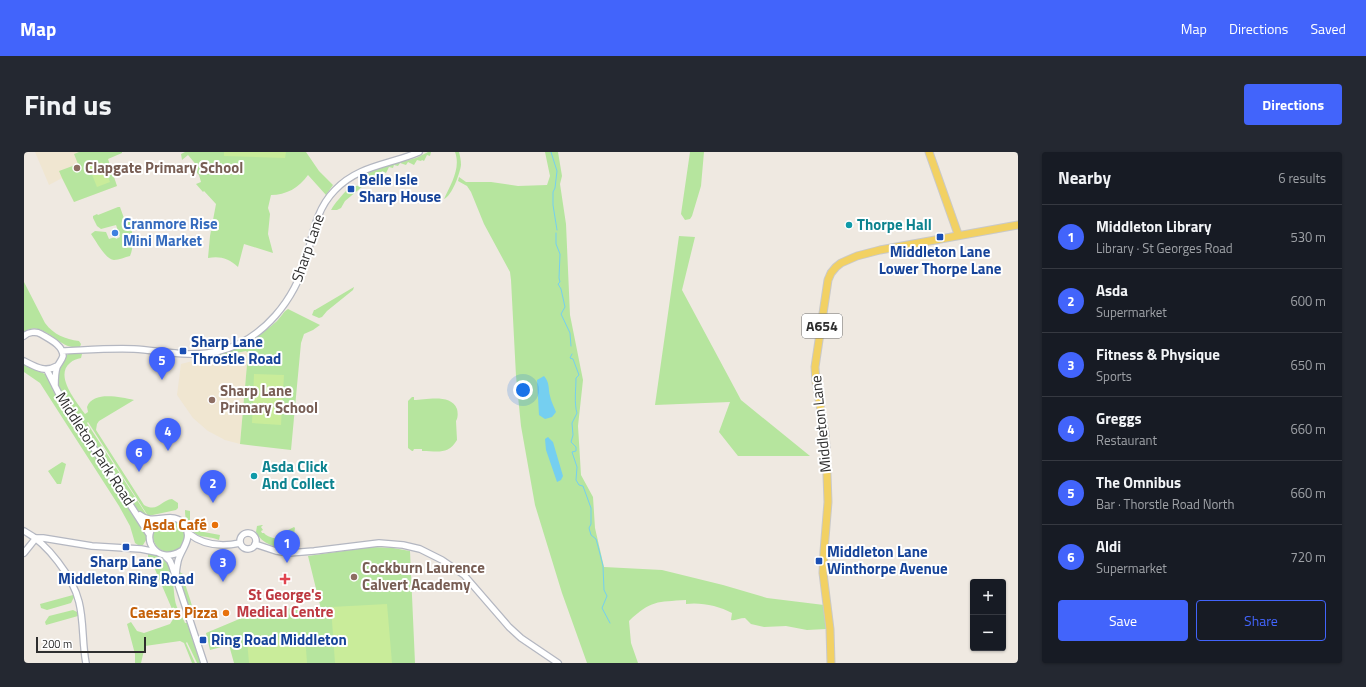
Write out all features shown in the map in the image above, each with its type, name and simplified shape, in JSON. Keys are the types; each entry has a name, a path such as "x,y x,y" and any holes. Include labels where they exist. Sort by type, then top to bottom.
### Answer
{"main road":[{"path":"929,152 958,234"},
{"name":"Middleton Lane","path":"831,663 830,629 823,573 828,502 826,447 825,433 816,387 815,367 828,280 836,267 857,256 880,250 943,239 958,234 1018,225"}],"street":[{"name":"Sharp Lane","path":"62,351 106,348 147,350 179,354 207,353 228,348 243,341 273,319 286,304 302,270 316,220 321,208 334,190 359,172 419,152"},
{"path":"24,336 32,332 38,333 58,344 62,351"},
{"name":"Middleton Park Road","path":"55,386 57,366 63,356 62,351"},
{"path":"24,361 46,370 57,366"},
{"name":"Middleton Park Road","path":"46,370 60,396 135,511 156,552"},
{"name":"Middleton Park Road","path":"135,511 144,519 160,519 170,517 179,520 188,533"},
{"path":"141,549 145,546 151,528 160,519"},
{"path":"24,531 36,538 48,549 61,566 76,591 80,603 86,663"},
{"path":"188,533 201,542"},
{"path":"176,577 178,562 188,538 188,533"},
{"path":"248,533 255,537 255,544 252,548 248,549 242,547 240,543 241,536 248,533"},
{"path":"36,538 104,548 141,549 156,552 165,556 170,561 176,577 204,663"},
{"path":"24,553 36,538"},
{"path":"48,549 56,543 61,542"},
{"path":"165,556 170,556 191,543 201,542 226,545 240,543"},
{"path":"255,544 276,551 289,553 379,543 398,544 420,549 442,560 464,575 509,627 538,650 558,663"}],"shaded area":[{"name":"Clapgate Primary School","path":"35,152 116,152 108,159 117,186 74,202 62,178 49,185"},
{"name":"Sharp Lane Primary School","path":"247,351 240,444 225,440 208,431 193,418 177,395 181,364 208,357"}],"green space":[{"name":"Clapgate Primary School","path":"79,152 122,152 108,159 117,186 74,202 59,171 78,164 74,154"},
{"path":"185,152 306,152 319,171 333,185 326,195 308,175 301,184 292,190 282,194 271,195 268,208 270,214 268,234 273,253 244,244 238,267 224,258 208,258 210,236 216,204 196,184 201,182 199,175 195,171 198,167 188,155 182,160 181,154"},
{"path":"224,152 286,152 285,158 224,156"},
{"path":"431,152 430,156 427,155 424,161 417,160 414,165 408,162 406,165 400,163 398,166 394,165 393,168 389,167 386,173 382,171 379,176 376,175 374,180 370,179 366,187 363,186 345,201 341,208 331,210 348,189 362,184 366,177 364,175 367,171 416,158"},
{"path":"455,152 459,152 461,165 453,189 444,199 456,170 457,158"},
{"path":"545,152 558,152 562,176 560,184 566,224 570,315 583,380 578,426 581,475 593,497 595,528 604,567 662,570 723,585 767,598 824,605 826,629 807,630 786,626 764,627 751,624 745,618 731,620 732,613 704,604 686,604 686,600 661,602 655,603 643,609 629,621 631,643 638,663 587,663 562,593 535,505 521,426 516,376 510,272 484,224 471,192 467,186 458,181 459,177 466,182 491,182 518,186 547,185 550,176"},
{"path":"690,152 704,152 701,186 692,216 690,219 685,220 681,214"},
{"path":"102,162 110,182 97,187 89,167"},
{"path":"120,207 125,221 130,220 133,238 132,252 130,256 114,260 105,254 91,234 95,231 106,232 109,239 115,237 116,239 120,237 116,225 101,229 97,226 93,218 93,216 97,214 98,215"},
{"path":"679,236 695,237 682,290 741,400 810,456 738,456 719,432 730,402 655,405"},
{"path":"24,282 48,327 60,336 79,341 81,344 80,347 65,345 38,329 31,329 24,332"},
{"path":"354,287 353,290 327,311 322,317 319,318 312,315 314,310"},
{"path":"288,309 320,325 304,334 301,343 291,450 240,444 248,353 246,351 216,357 216,355 241,346 256,337 277,321"},
{"path":"80,352 82,354 81,358 74,360 66,368 64,375 68,389 85,414 88,412 87,407 90,402 101,397 107,396 134,400 99,421 96,430 144,505 153,508 172,499 178,503 178,508 176,510 148,516 88,422 87,423 148,517 139,514 60,391 58,387 58,372 61,362 69,354"},
{"path":"24,364 49,376 146,535 146,540 143,545 138,545 135,543 130,526 119,506 40,383 24,372"},
{"path":"254,374 284,375 281,425 252,423"},
{"path":"414,397 414,400 437,398 444,399 454,404 458,412 456,421 457,440 454,445 442,451 422,451 422,449 414,449 412,451 408,448 408,401"},
{"path":"62,462 66,464 61,484 57,484 48,471"},
{"path":"185,510 190,511 190,521 194,526 193,530 220,535 219,540 195,533 187,522"},
{"path":"166,520 172,520 181,524 185,536 181,548 172,552 166,552 157,548 153,539 153,533 157,524"},
{"path":"263,525 261,527 263,530 261,531 262,533 278,539 283,538 288,530 294,527 292,548 276,547 262,540 256,532 257,526"},
{"path":"371,547 393,548 410,551 415,663 234,663 229,645 210,650 206,633 263,608 321,609 308,556"},
{"path":"148,553 157,555 168,563 172,576 177,606 185,623 187,623 202,663 197,663 187,642 186,643 195,663 192,663 184,643 180,641 145,646 141,663 135,663 135,654 127,624 131,622 137,631 144,633 170,624 175,616 151,560 148,559"},
{"path":"178,571 183,574 193,610 194,615 192,616 180,584"},
{"path":"73,595 74,597 71,603 47,610 41,608 40,604"},
{"path":"387,604 392,663 335,663 331,607"},
{"path":"73,610 77,612 78,616 46,625 45,622 49,616"},
{"path":"305,635 307,663 249,663 247,640"}],"water":[{"path":"544,376 548,383 550,398 556,412 552,417 545,419 539,415 537,380"},
{"path":"548,437 553,442 563,476 561,480 557,482 546,450 545,439"}],"waterway":[{"path":"551,152 557,171 555,188 553,192 553,205 557,230"},
{"path":"556,233 556,244 560,254 560,282 558,284 561,289 565,307 561,314 570,333 571,346"},
{"path":"572,354 570,358 573,359 579,375 576,378 575,401 577,413 572,423 573,435 571,442 576,447 576,451 572,452 577,467 576,480 579,485 583,486 591,508 591,524 589,528 591,535 596,539 599,550 603,566 604,590 607,596 602,608 610,623"}],"place":[{"name":"Clapgate Primary School","path":"77,168"},
{"name":"Belle Isle Sharp House","path":"351,189"},
{"name":"Thorpe Hall","path":"849,225"},
{"name":"Cranmore Rise Mini Market","path":"115,233"},
{"name":"Middleton Lane Lower Thorpe Lane","path":"940,237"},
{"name":"Sharp Lane Throstle Road","path":"183,351"},
{"name":"The Omnibus","path":"162,380"},
{"name":"Sharp Lane Primary School","path":"212,400"},
{"name":"Greggs","path":"168,451"},
{"name":"Aldi","path":"139,472"},
{"name":"Asda Click And Collect","path":"254,476"},
{"name":"Asda","path":"213,503"},
{"name":"Asda Café","path":"215,525"},
{"name":"Sharp Lane Middleton Ring Road","path":"126,547"},
{"name":"Middleton Lane Winthorpe Avenue","path":"819,561"},
{"name":"Middleton Library","path":"287,563"},
{"name":"Cockburn Laurence Calvert Academy","path":"354,577"},
{"name":"St George's Medical Centre","path":"285,579"},
{"name":"Fitness & Physique","path":"223,582"},
{"name":"Caesars Pizza","path":"226,613"},
{"name":"Ring Road Middleton","path":"203,640"}]}
